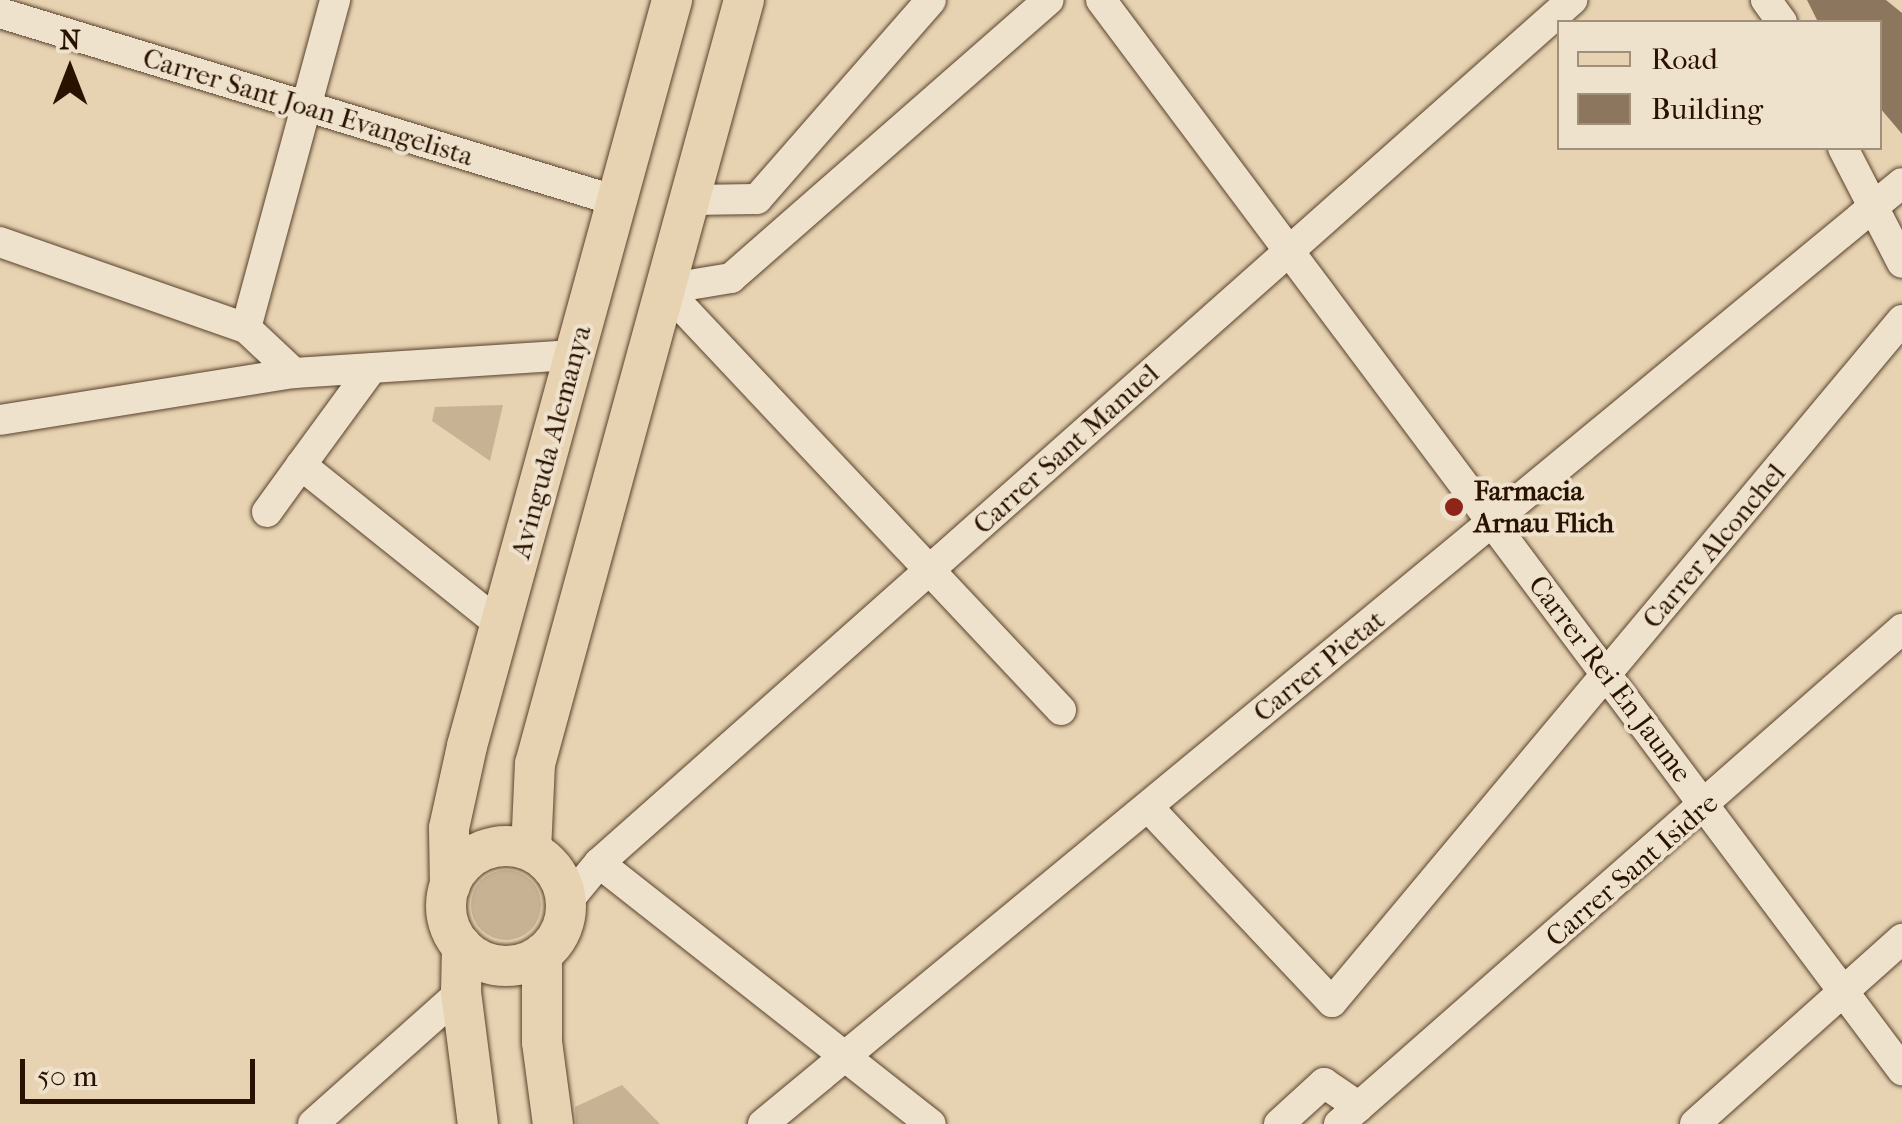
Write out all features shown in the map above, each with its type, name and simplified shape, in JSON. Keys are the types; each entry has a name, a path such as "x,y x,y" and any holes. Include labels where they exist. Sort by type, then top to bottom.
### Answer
{"main road":[{"name":"Avinguda Alemanya","path":"450,886 449,828 500,625 672,0"},
{"path":"532,851 536,764 744,0"},
{"path":"462,946 492,964 526,962 542,954 564,922 566,903 556,872 532,851 512,846 483,852 459,868 450,886 448,918 462,946 461,992 478,1124"},
{"path":"542,954 542,1042 552,1124"}],"street":[{"path":"246,328 334,0"},
{"path":"757,199 931,0"},
{"path":"665,289 731,278 1048,0"},
{"name":"Carrer Rei En Jaume","path":"1101,0 1902,1070"},
{"name":"Carrer Sant Manuel","path":"566,903 599,863 1572,0"},
{"name":"Carrer Sant Joan Evangelista","path":"0,13 617,201"},
{"path":"1845,150 1902,263"},
{"name":"Carrer Pietat","path":"762,1124 1902,182"},
{"path":"690,200 757,199 792,225"},
{"path":"0,242 246,328 294,373"},
{"path":"665,289 1060,710"},
{"name":"Carrer Alconchel","path":"1148,806 1332,1002 1902,320"},
{"path":"0,420 294,373 574,355"},
{"path":"266,512 372,368"},
{"path":"301,465 500,625"},
{"name":"Carrer Sant Isidre","path":"1349,1115 1706,806 1902,629"},
{"path":"599,863 931,1124"},
{"path":"1695,1124 1902,939"},
{"path":"313,1124 461,992"},
{"path":"1279,1124 1324,1084 1349,1115"}],"shaded area":[{"path":"503,405 490,461 432,421 435,407"},
{"path":"506,870 520,872 531,880 539,891 539,919 531,930 520,938 506,940 492,938 481,930 473,919 471,905 473,891 481,880 492,872"},
{"path":"622,1085 660,1124 576,1124 575,1107"}],"building":[{"path":"1807,0 1886,0 1902,13 1902,134 1882,110 1882,20 1817,20"}],"place":[{"name":"Farmacia Arnau Flich","path":"1454,507"}]}
